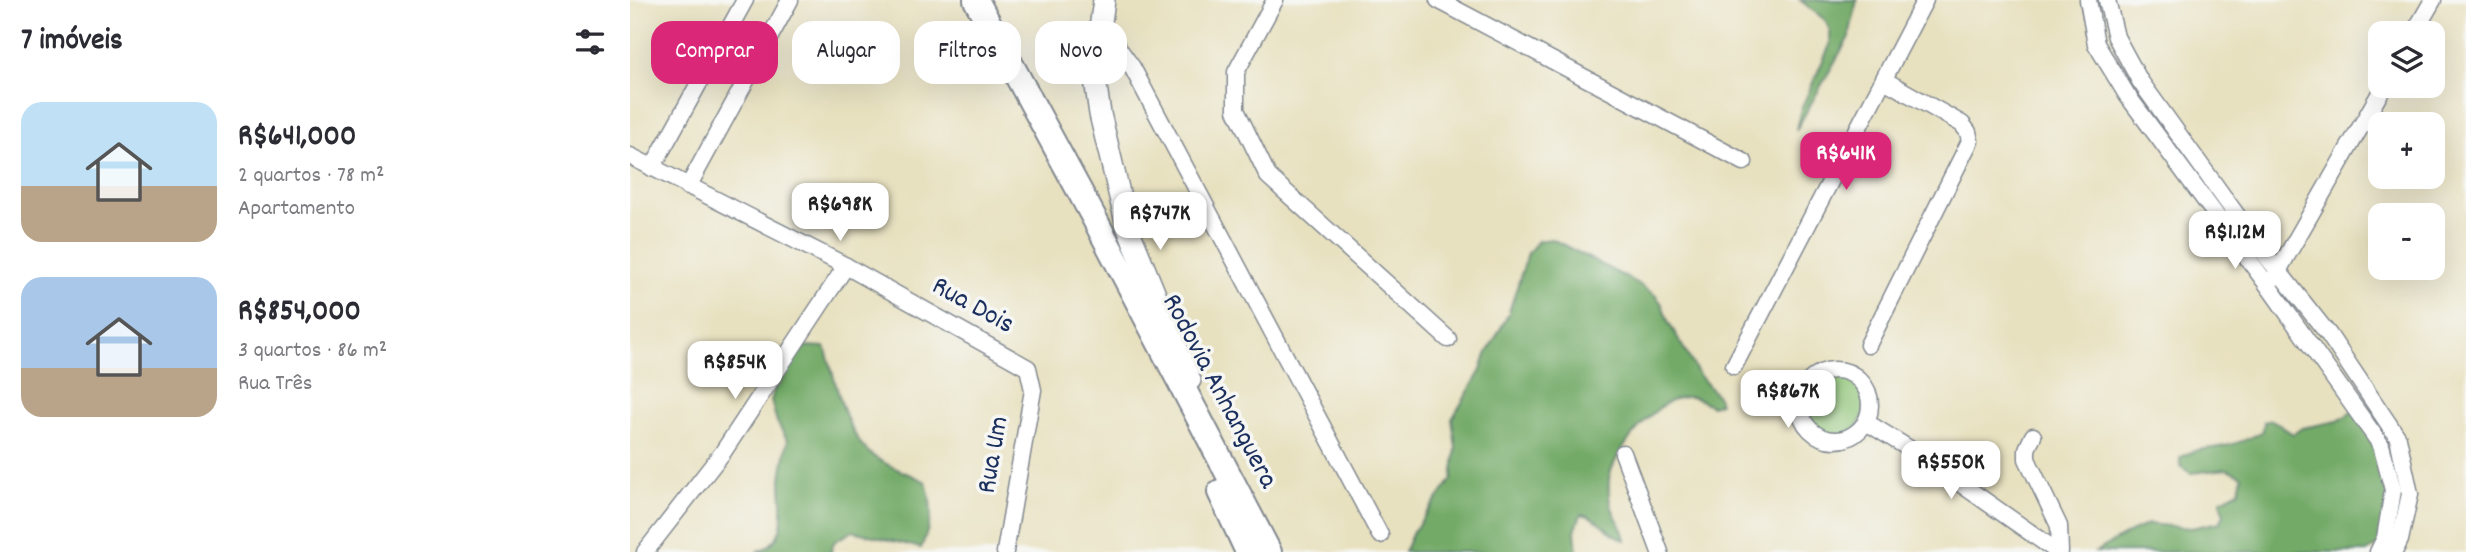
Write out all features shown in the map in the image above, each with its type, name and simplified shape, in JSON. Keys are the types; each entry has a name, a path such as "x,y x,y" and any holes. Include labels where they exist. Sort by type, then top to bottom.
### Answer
{"highway":[{"name":"Rodovia Anhanguera","path":"957,0 1079,221 1215,482 1248,552"},
{"name":"Rodovia Anhanguera","path":"976,0 1092,214 1269,552"}],"main road":[{"path":"1100,21 1104,0"},
{"path":"1096,84 1100,114 1127,226 1228,475"}],"street":[{"path":"652,168 744,0"},
{"path":"688,187 790,0"},
{"path":"1275,0 1236,72 1236,110 1268,176 1448,339"},
{"path":"1438,0 1744,162"},
{"path":"1734,366 1925,0"},
{"path":"2088,0 2096,44 2127,95 2269,286 2381,445 2393,490 2385,538 2378,552"},
{"path":"2107,0 2116,37 2140,81 2329,335 2398,438 2410,494 2394,552"},
{"path":"2421,21 2433,0"},
{"path":"1127,60 1380,535"},
{"path":"1868,345 1970,141 1962,124 1884,80"},
{"path":"2269,286 2377,98"},
{"name":"Rua Dois","path":"630,156 846,267 1028,368"},
{"path":"645,552 723,452 846,267"},
{"name":"Rua Um","path":"1005,552 1034,390 1028,368"},
{"path":"1826,371 1849,373 1866,388 1869,411 1866,422 1859,431 1838,440 1815,435 1801,416 1801,394 1815,376 1826,371"},
{"path":"1866,422 1918,454 2059,552"},
{"path":"2033,436 2027,449 2027,459 2059,526 2059,552"},
{"path":"1623,453 1660,552"}],"green space":[{"path":"1800,0 1857,0 1849,37 1796,130 1801,109 1830,45 1830,31 1825,20"},
{"path":"1552,239 1655,295 1699,375 1720,403 1712,406 1694,397 1675,399 1663,405 1630,438 1614,463 1609,481 1610,501 1625,540 1593,518 1581,514 1575,531 1577,552 1404,552 1413,532 1452,479 1456,448 1452,419 1480,372 1486,355 1508,315 1528,253 1538,241"},
{"path":"806,346 825,347 848,420 862,446 884,463 926,482 931,516 921,548 853,531 834,542 831,552 756,552 775,540 782,523 781,480 788,441 777,422 771,401 786,357"},
{"path":"1834,374 1846,376 1856,383 1863,393 1863,417 1856,427 1846,434 1834,436 1822,434 1812,427 1805,417 1803,405 1805,393 1812,383 1822,376"},
{"path":"2374,407 2380,451 2397,494 2401,517 2386,539 2367,552 2096,552 2148,524 2191,528 2220,522 2224,515 2221,500 2239,491 2242,476 2227,469 2191,473 2181,467 2180,458 2186,454 2230,445 2249,438 2263,431 2264,422 2272,420 2293,434 2302,428 2338,421 2350,413"}]}
